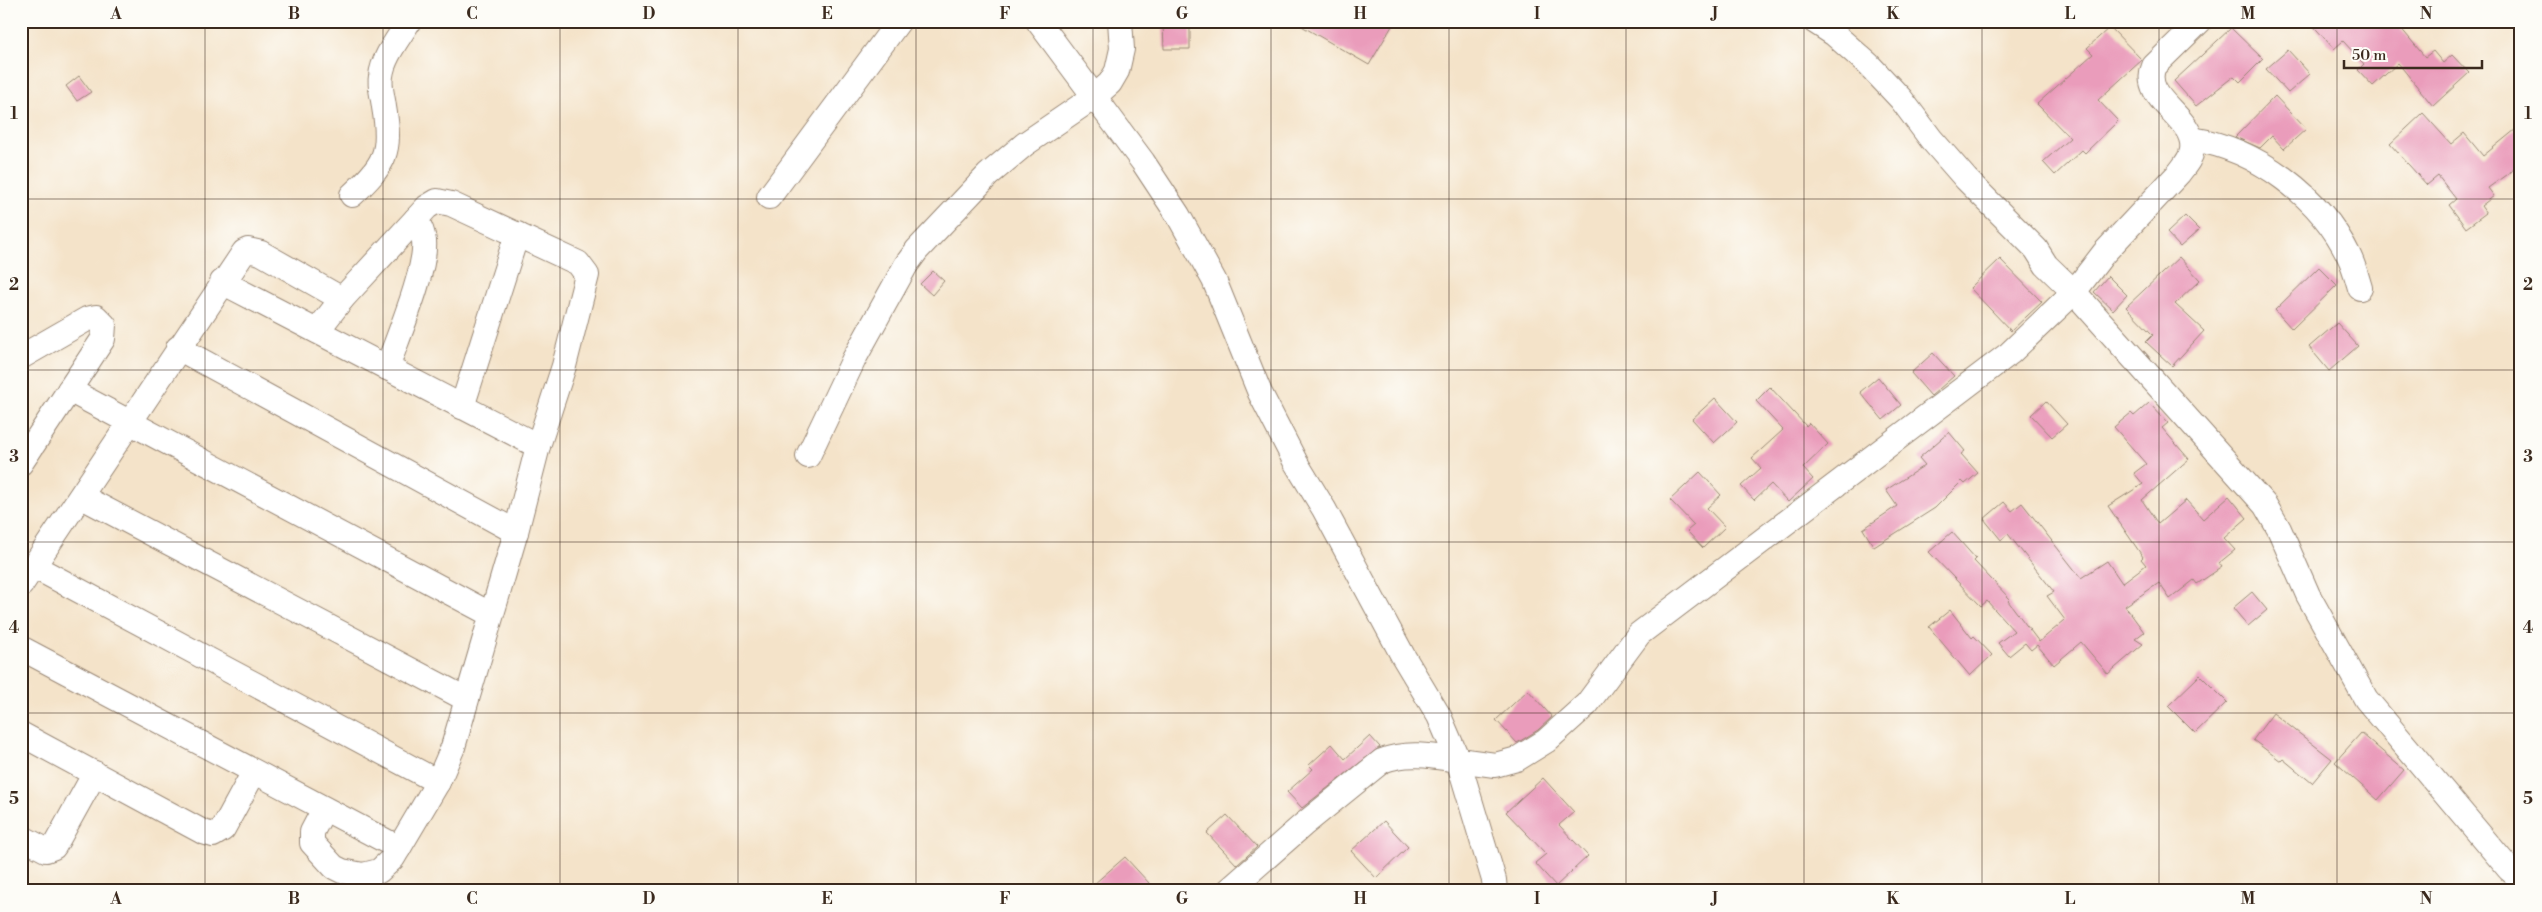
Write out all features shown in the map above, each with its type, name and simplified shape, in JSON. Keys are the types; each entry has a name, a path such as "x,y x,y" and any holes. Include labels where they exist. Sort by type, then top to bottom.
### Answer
{"street":[{"path":"352,195 376,172 383,160 388,126 381,73 389,54 409,21"},
{"path":"769,197 899,21"},
{"path":"1038,21 1158,184 1214,280 1260,393 1296,464 1324,509 1403,656 1439,716 1458,760 1494,880 1495,891"},
{"path":"808,456 854,359 906,265 917,250 988,175 1026,144 1094,97 1110,83 1117,70 1122,49 1120,21"},
{"path":"1814,21 1834,34 1868,64 1900,99 1931,139 1966,179 2036,249 2046,265 2074,292 2265,505 2279,529 2308,595 2366,699 2510,869 2521,879"},
{"path":"1228,891 1303,825 1382,761 1393,756 1406,755 1495,765 1517,759 1546,741 1587,704 1610,677 1639,634 1701,585 2010,353 2074,292 2104,253 2179,174 2189,159 2192,150 2192,139 2187,128 2156,90 2152,83 2151,73 2154,66 2200,21"},
{"path":"2192,139 2231,148 2276,173 2297,189 2322,214 2349,255 2360,288"},
{"path":"317,331 342,299 416,219 432,204 441,201 578,263 587,275 564,366 538,446 516,532 490,614 453,747 438,782 393,858 379,871 363,875 342,871 334,867 312,843 312,832 324,809"},
{"path":"387,368 423,256 424,242 416,219"},
{"path":"462,407 517,234"},
{"path":"342,299 254,250 244,252 129,422 82,497 27,576 438,782"},
{"path":"222,282 538,446"},
{"path":"21,357 87,319 96,317 104,325 103,339 21,463"},
{"path":"178,348 516,532"},
{"path":"69,390 490,614"},
{"path":"82,497 466,699"},
{"path":"21,648 398,848"},
{"path":"21,734 203,832 214,835 224,829 254,772"},
{"path":"21,837 46,850 54,847 95,773"}],"building":[{"path":"1293,21 1395,21 1369,65"},
{"path":"2309,21 2395,21 2425,57 2433,51 2443,63 2452,55 2469,73 2433,106 2398,63 2373,86 2358,70 2364,64 2343,41 2334,49"},
{"path":"1163,25 1190,25 1190,49 1164,49"},
{"path":"2110,27 2142,60 2098,100 2118,121 2085,153 2082,150 2055,175 2043,162 2070,138 2037,104 2093,54 2087,48"},
{"path":"2231,28 2263,59 2240,82 2234,76 2196,106 2174,81"},
{"path":"2288,50 2310,74 2288,93 2266,69"},
{"path":"79,76 91,92 77,101 66,86"},
{"path":"2275,96 2306,129 2284,149 2272,136 2260,148 2235,137"},
{"path":"2423,113 2451,144 2464,133 2483,156 2521,125 2521,164 2488,188 2494,196 2481,206 2486,213 2466,228 2449,205 2456,199 2438,176 2427,185 2390,144"},
{"path":"2185,216 2199,230 2180,247 2167,233"},
{"path":"2179,257 2200,280 2175,304 2204,331 2172,366 2146,342 2153,335 2126,307"},
{"path":"2000,259 2042,302 2011,331 1970,288"},
{"path":"2319,267 2337,285 2292,329 2275,310"},
{"path":"933,271 944,281 932,295 920,284"},
{"path":"2108,276 2127,295 2113,310 2094,292"},
{"path":"2337,323 2358,346 2329,371 2309,347"},
{"path":"1933,353 1954,376 1931,396 1911,373"},
{"path":"1878,377 1901,405 1883,420 1860,392"},
{"path":"1770,387 1806,426 1809,423 1828,444 1803,468 1813,479 1788,502 1771,484 1754,500 1741,486 1761,468 1752,458 1783,430 1756,401"},
{"path":"1715,398 1737,422 1714,443 1692,419"},
{"path":"2046,401 2067,424 2052,437 2031,415"},
{"path":"2149,403 2168,423 2162,428 2189,459 2142,500 2158,524 2186,500 2203,519 2229,496 2247,518 2224,538 2235,550 2219,563 2222,567 2197,584 2194,580 2170,599 2159,583 2125,606 2144,632 2135,639 2143,644 2108,674 2081,642 2054,665 2037,645 2031,650 2025,643 2009,656 1998,643 2014,631 1987,601 1981,606 1929,552 1952,532 1976,559 1974,561 2010,599 2008,601 2039,642 2065,620 2047,596 2054,592 2008,534 2001,540 1984,519 2004,502 2012,511 2022,503 2081,578 2107,561 2122,583 2146,565 2141,559 2143,557 2108,506 2143,484 2134,473 2146,464 2114,427 2131,413 2134,416"},
{"path":"1949,432 1965,451 1961,454 1978,473 1965,484 1962,481 1935,508 1874,547 1863,529 1897,506 1886,490 1925,465 1919,458"},
{"path":"1700,472 1721,495 1707,508 1725,527 1703,548 1687,531 1694,525 1670,500"},
{"path":"2252,592 2267,610 2248,626 2233,608"},
{"path":"1950,610 1972,638 1974,636 1992,655 1970,676 1929,627"},
{"path":"2200,675 2227,702 2195,733 2168,706"},
{"path":"1528,690 1552,717 1538,730 1517,743 1496,720"},
{"path":"2273,713 2332,759 2312,783 2283,759 2281,761 2253,740"},
{"path":"2361,733 2404,770 2378,800 2335,762"},
{"path":"1370,736 1380,747 1302,808 1287,792 1313,769 1309,765 1332,744 1345,759"},
{"path":"1543,778 1574,812 1559,825 1588,856 1556,886 1535,863 1546,854 1506,812"},
{"path":"1227,815 1257,847 1237,865 1207,833"},
{"path":"1384,821 1408,847 1376,878 1351,851"},
{"path":"1125,857 1149,883 1140,891 1086,891"}]}
